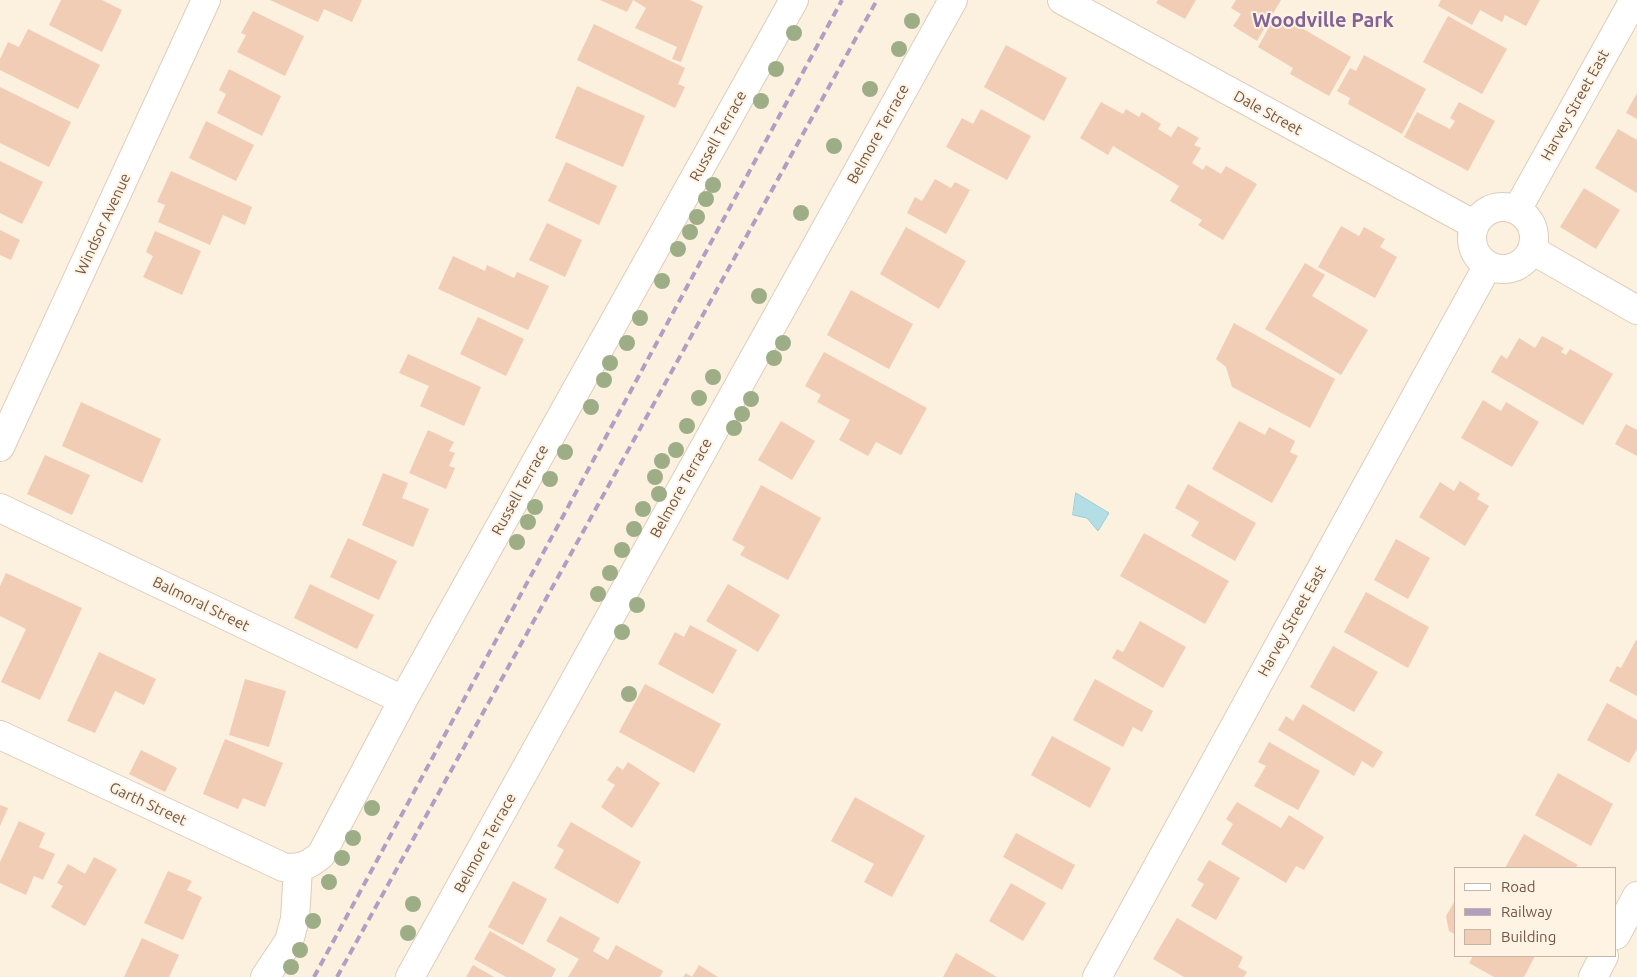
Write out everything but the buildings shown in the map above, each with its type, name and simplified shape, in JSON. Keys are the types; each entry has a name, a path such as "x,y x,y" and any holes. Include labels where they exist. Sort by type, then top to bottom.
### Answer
{"street":[{"name":"Windsor Avenue","path":"0,447 206,0"},
{"name":"Russell Terrace","path":"298,868 310,864 321,855 402,700 794,0"},
{"name":"Belmore Terrace","path":"410,977 952,0"},
{"name":"Dale Street","path":"1062,0 1475,225"},
{"name":"Harvey Street East","path":"1517,210 1634,0"},
{"path":"1504,207 1517,210 1529,221 1534,238 1532,250 1523,262 1510,268 1499,269 1488,265 1478,257 1473,245 1472,234 1475,225 1480,217 1489,210 1504,207"},
{"path":"1532,250 1637,310"},
{"name":"Harvey Street East","path":"1097,977 1488,265"},
{"name":"Balmoral Street","path":"0,508 402,700"},
{"name":"Garth Street","path":"0,735 283,867 298,868"},
{"path":"265,977 289,941 295,919 298,868"},
{"path":"1617,933 1637,896"},
{"path":"1592,977 1603,957"}],"water":[{"path":"1076,493 1109,513 1098,531 1087,518 1073,515"}],"railway":[{"path":"314,977 842,0"},
{"path":"337,977 877,0"}],"district":[{"name":"Woodville Park","path":"1323,20"}]}
